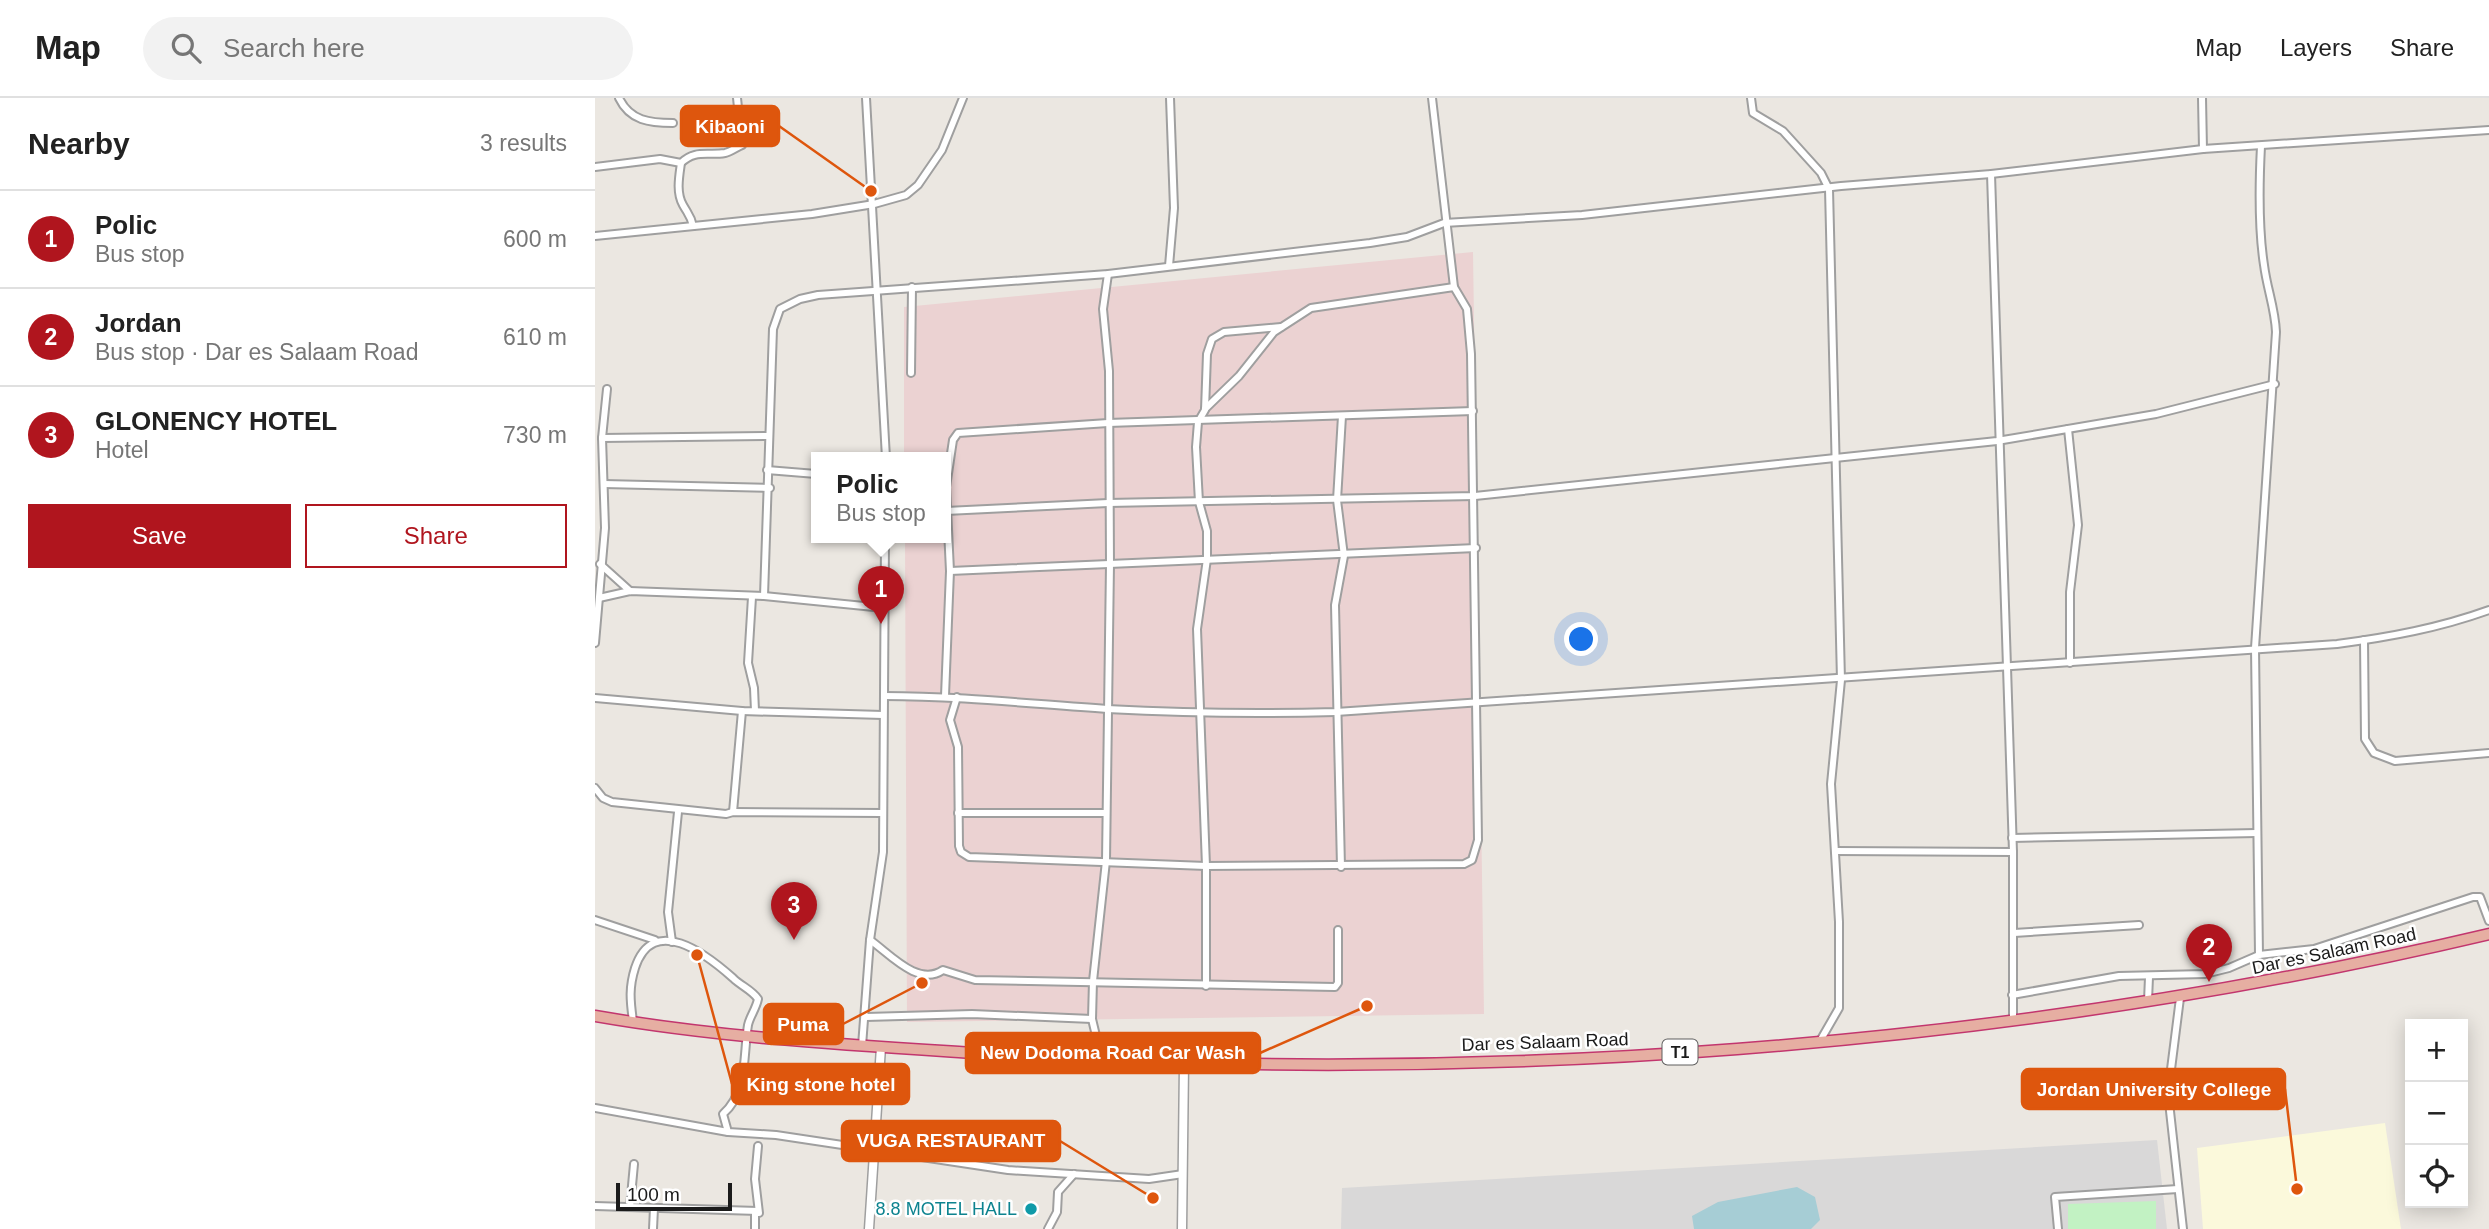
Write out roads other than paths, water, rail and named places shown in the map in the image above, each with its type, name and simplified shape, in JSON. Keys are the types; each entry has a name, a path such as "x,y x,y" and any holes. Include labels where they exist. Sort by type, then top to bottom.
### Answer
{"highway":[{"name":"Dar es Salaam Road","path":"595,1016 747,1038 1102,1062 1184,1064 1546,1059 1820,1041 2180,998 2489,934"}],"street":[{"path":"619,98 636,118 648,123 673,124"},
{"path":"693,226 691,215 682,203 679,191 681,163 688,156 710,151 726,153 742,145 737,98"},
{"path":"866,98 887,452"},
{"path":"595,236 874,204 907,195 918,185 942,150 963,98"},
{"path":"1169,266 1174,208 1171,98"},
{"path":"957,697 950,720 958,747 959,846 961,852 969,857 1206,866 1341,867 1464,864 1472,860 1478,839 1473,411 1467,309 1454,287 1444,223 1432,98"},
{"path":"1751,98 1753,113 1783,131 1821,173 1829,188 1841,680 1831,784 1839,1008 1820,1041"},
{"path":"2203,98 2203,149"},
{"path":"764,596 770,488 767,470 773,329 778,312 800,299 912,287 1108,274 1370,243 1406,237 1444,223 1544,218 1991,174 2203,149 2489,130"},
{"path":"2259,955 2255,649 2275,384 2275,303 2266,284 2259,202 2261,146"},
{"path":"595,167 660,159 681,163"},
{"path":"1991,174 1997,441 2013,852 2013,1019"},
{"path":"1102,1062 1093,1019 1093,981 1106,861 1110,564 1109,371 1103,309 1108,274"},
{"path":"911,373 912,287"},
{"path":"1206,986 1206,866 1198,712 1197,629 1207,559 1207,531 1199,502 1196,447 1198,422 1205,410 1281,327 1317,306 1454,287"},
{"path":"1205,410 1207,354 1212,339 1233,331 1281,327"},
{"path":"951,511 1108,503 1475,496 1997,441 2169,411 2275,384"},
{"path":"595,643 605,528 602,438 607,389"},
{"path":"951,453 953,440 958,433 1108,423 1473,411"},
{"path":"1341,867 1335,605 1344,556 1337,500 1342,416"},
{"path":"2068,429 2078,525 2070,592 2070,663"},
{"path":"602,438 769,436"},
{"path":"767,470 811,474"},
{"path":"604,484 770,488"},
{"path":"595,528 605,528"},
{"path":"862,1046 870,940 883,852 885,543"},
{"path":"946,696 949,543"},
{"path":"950,571 1207,559 1344,556 1476,548"},
{"path":"600,564 630,591"},
{"path":"599,598 630,591 764,596 884,608"},
{"path":"752,597 748,663 754,688 755,711"},
{"path":"884,696 946,696 1107,709 1336,712 1841,680 2364,640 2430,629 2489,610"},
{"path":"2364,640 2365,734 2367,745 2374,753 2395,761 2489,753"},
{"path":"595,698 742,711 883,715"},
{"path":"733,812 742,711"},
{"path":"595,788 603,798 612,802 678,812 882,813"},
{"path":"672,942 668,912 678,812"},
{"path":"958,813 1106,813"},
{"path":"2012,838 2257,833"},
{"path":"1835,850 2013,852"},
{"path":"2013,995 2119,976 2205,974 2229,968 2259,955 2314,949 2473,897 2480,897 2489,921"},
{"path":"595,920 655,940 696,949 758,999 748,1024 745,1064 735,1103 723,1114 728,1132"},
{"path":"2014,933 2139,925"},
{"path":"870,940 911,972 939,973 943,970 975,980 1206,986 1337,986 1338,930"},
{"path":"633,1021 628,992 641,949 655,940"},
{"path":"2148,1001 2149,977"},
{"path":"2180,998 2168,1076 2183,1229"},
{"path":"866,1017 972,1014 1093,1019"},
{"path":"869,1229 881,1047"},
{"path":"1182,1229 1184,1064"},
{"path":"595,1108 728,1132 776,1135 996,1168 1149,1179 1183,1174"},
{"path":"755,1229 758,1210 755,1179 758,1146"},
{"path":"630,1207 634,1164"},
{"path":"1048,1229 1056,1212 1058,1192 1074,1174"},
{"path":"2058,1229 2055,1197 2178,1189"},
{"path":"595,1206 758,1210"},
{"path":"653,1229 654,1208"}],"water":[{"path":"1797,1187 1815,1197 1820,1220 1811,1229 1694,1229 1692,1216 1718,1202"}],"place":[{"name":"Kibaoni","path":"871,191"},
{"name":"Polic","path":"881,624"},
{"name":"GLONENCY HOTEL","path":"794,940"},
{"name":"King stone hotel","path":"697,955"},
{"name":"Jordan","path":"2209,982"},
{"name":"Puma","path":"922,983"},
{"name":"New Dodoma Road Car Wash","path":"1367,1006"},
{"name":"Jordan University College","path":"2297,1189"},
{"name":"VUGA RESTAURANT","path":"1153,1198"},
{"name":"8.8 MOTEL HALL","path":"1031,1209"}]}
